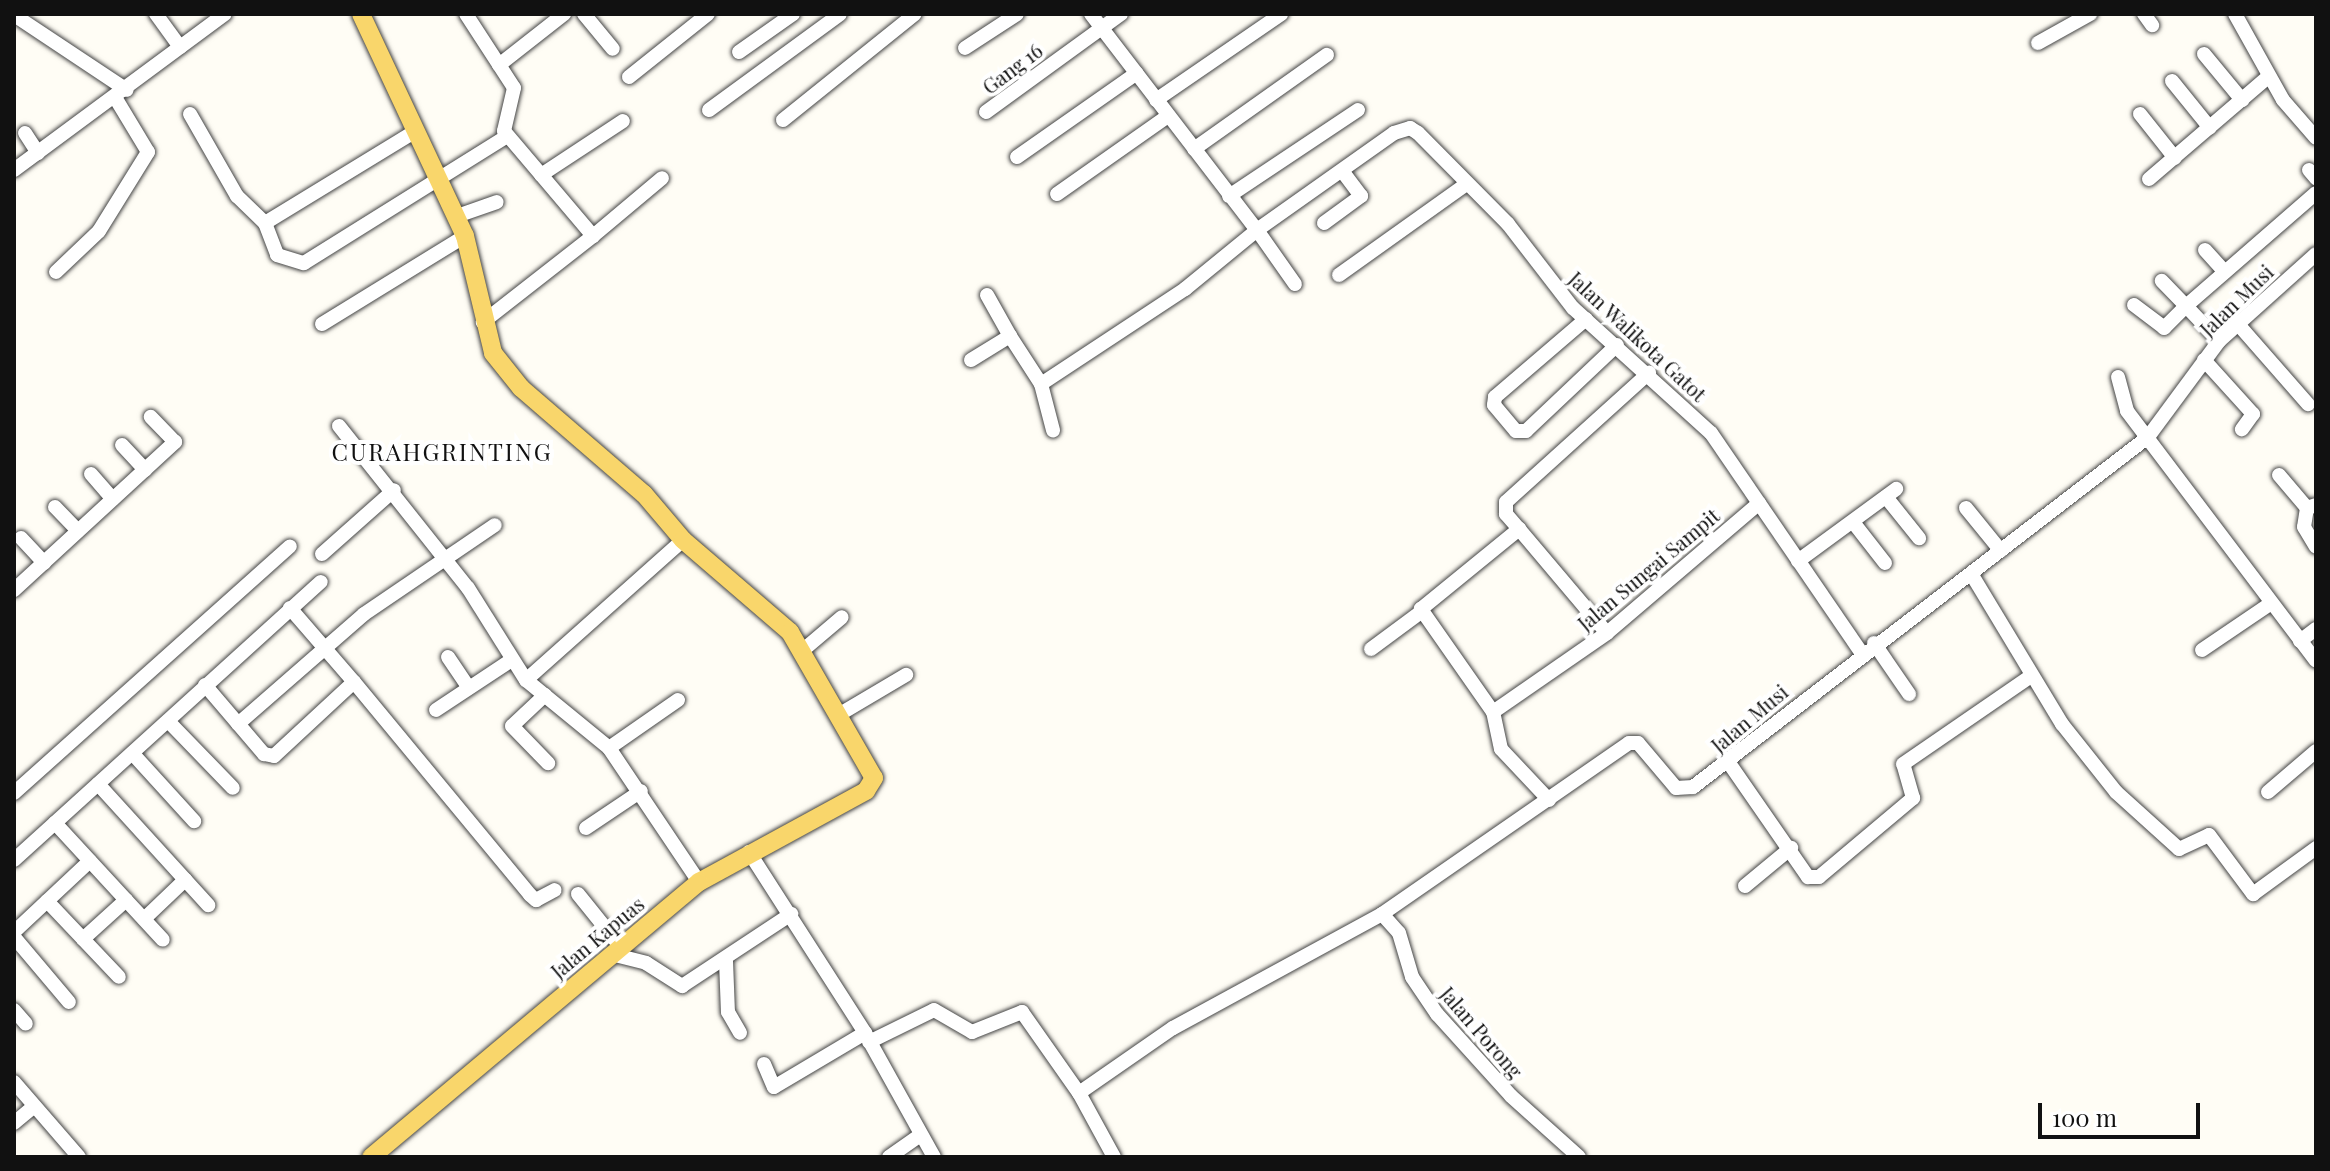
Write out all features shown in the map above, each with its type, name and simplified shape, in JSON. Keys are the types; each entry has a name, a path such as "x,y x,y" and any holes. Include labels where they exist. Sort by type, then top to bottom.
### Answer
{"main road":[{"path":"361,14 465,236 483,322 493,353 521,388 629,479 683,540 749,590 802,651 840,714"},
{"name":"Jalan Kapuas","path":"371,1157 619,953 699,882 751,856 874,784 840,714"}],"street":[{"path":"156,14 180,47"},
{"path":"14,170 122,94 225,14"},
{"path":"466,14 517,97 503,124 507,136 593,236"},
{"path":"499,65 564,14"},
{"path":"584,14 613,49"},
{"path":"629,77 708,14"},
{"path":"739,52 793,14"},
{"path":"709,110 840,14"},
{"path":"783,120 915,14"},
{"path":"965,48 1017,14"},
{"path":"1091,14 1295,284"},
{"name":"Gang 16","path":"986,112 1121,14"},
{"path":"1156,100 1281,14"},
{"path":"2235,14 2269,76 2316,138"},
{"path":"2038,43 2084,15"},
{"path":"20,20 122,94 148,152 99,231 56,272"},
{"path":"2204,54 2242,100"},
{"path":"1194,149 1327,55"},
{"path":"1017,157 1137,73"},
{"path":"2149,179 2269,76"},
{"path":"2172,81 2210,128"},
{"path":"1229,196 1358,110"},
{"path":"190,114 237,196 265,223 277,255 304,263 507,136"},
{"path":"2140,114 2175,158"},
{"path":"1057,194 1168,116"},
{"path":"541,175 623,121"},
{"name":"Jalan Walikota Gatot","path":"1041,384 1185,289 1257,230 1394,133 1410,128 1508,224 1586,319 1649,373 1711,433 1861,652"},
{"path":"265,223 416,131"},
{"path":"25,133 38,153"},
{"path":"1324,223 1361,196 1343,172"},
{"path":"483,322 662,178"},
{"path":"1339,275 1465,185"},
{"path":"2134,305 2161,329 2316,193"},
{"path":"457,216 497,202"},
{"path":"322,324 465,236"},
{"path":"2205,250 2224,271"},
{"name":"Jalan Musi","path":"1079,1093 1173,1028 1382,914 1629,743 1638,743 1683,792 1729,763 1861,652 1972,575 2148,437 2219,341 2316,254"},
{"path":"2162,281 2219,341"},
{"path":"987,295 1041,384 1053,430"},
{"path":"1586,319 1495,397 1494,405 1516,431 1526,431 1617,345"},
{"path":"2237,323 2308,404"},
{"path":"971,360 1010,336"},
{"path":"2204,360 2253,414 2242,429"},
{"path":"1607,633 1506,514 1506,502 1649,373"},
{"path":"2118,377 2127,411 2316,661"},
{"path":"14,590 175,442 151,417"},
{"path":"339,426 394,490 447,561 510,661 526,680 609,748 641,791 699,882"},
{"path":"122,445 145,470"},
{"path":"91,474 113,499"},
{"path":"2279,475 2312,506 2304,527 2316,547"},
{"path":"322,554 394,490"},
{"path":"1798,561 1891,493 1919,538"},
{"name":"Jalan Sungai Sampit","path":"1493,712 1607,633 1683,561 1759,503"},
{"path":"55,507 78,531"},
{"path":"1966,508 2001,551"},
{"path":"1853,522 1885,563"},
{"path":"238,724 323,646 495,525"},
{"path":"1371,649 1421,612 1448,582 1519,529"},
{"path":"21,538 44,563"},
{"path":"526,680 683,540"},
{"path":"14,793 290,546"},
{"path":"1972,575 2031,676 2126,803 2182,850 2211,837 2253,894 2316,848"},
{"path":"14,860 321,582"},
{"path":"2202,650 2270,604"},
{"path":"290,608 530,895 536,900 555,890"},
{"path":"1421,612 1493,712 1501,749 1549,800"},
{"path":"802,651 842,617"},
{"path":"2300,641 2316,629"},
{"path":"1874,643 1909,694"},
{"path":"448,657 469,688"},
{"path":"436,710 510,661"},
{"path":"840,714 906,675"},
{"path":"1729,763 1791,848 1808,877 1819,877 1913,798 1903,764 2031,676"},
{"path":"205,685 264,754 274,756 354,682"},
{"path":"545,695 512,726 548,763"},
{"path":"609,748 678,700"},
{"path":"168,721 233,788"},
{"path":"2268,792 2316,751"},
{"path":"133,754 194,821"},
{"path":"98,784 208,905"},
{"path":"586,828 641,791"},
{"path":"55,823 163,940"},
{"path":"1745,886 1791,848"},
{"path":"751,856 791,914 867,1038 919,1136 934,1157"},
{"path":"69,1002 14,934 90,861"},
{"path":"144,919 185,880"},
{"path":"578,894 619,953 646,963 682,986 726,961 791,914"},
{"path":"83,939 126,900"},
{"path":"47,901 119,977"},
{"name":"Jalan Porong","path":"1382,914 1399,933 1412,977 1437,1014 1511,1096 1579,1157"},
{"path":"726,961 728,1012 740,1033"},
{"path":"14,1010 26,1024"},
{"path":"764,1064 774,1087 867,1038 934,1010 972,1032 1022,1012 1079,1093 1114,1157"},
{"path":"14,1082 79,1157"},
{"path":"14,1123 34,1106"},
{"path":"889,1157 919,1136"}],"district":[{"name":"CURAHGRINTING","path":"442,452"}]}
